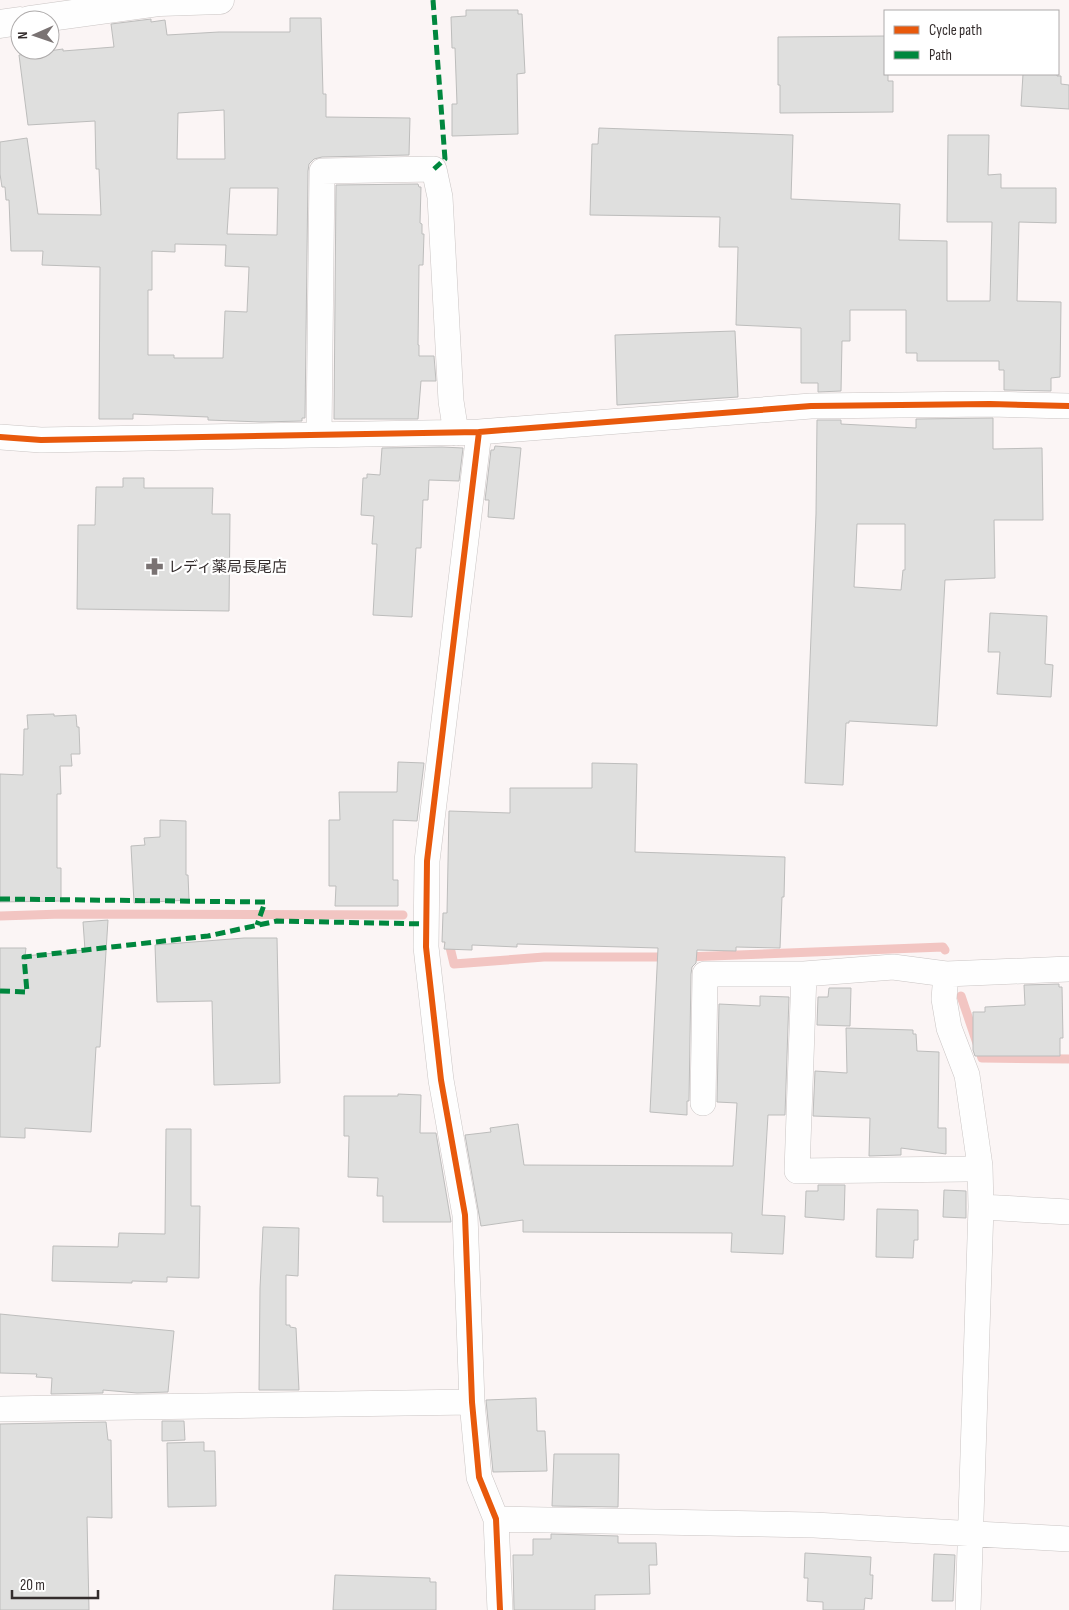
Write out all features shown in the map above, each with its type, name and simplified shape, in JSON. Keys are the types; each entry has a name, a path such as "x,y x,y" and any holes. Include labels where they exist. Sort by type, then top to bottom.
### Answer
{"street":[{"path":"60,16 160,2 220,0"},
{"path":"319,435 322,171 434,169 440,197 451,401 468,433 427,860 426,939 441,1080 466,1216 472,1402 479,1476 496,1519 500,1610"},
{"path":"0,437 41,440 468,433 811,406 990,404 1069,406"},
{"path":"703,1102 705,974 804,974 893,968 946,974 1069,969"},
{"path":"804,974 798,1172 967,1169 980,1166"},
{"path":"946,974 944,999 950,1028 967,1075 980,1166 981,1207 968,1610"},
{"path":"981,1207 1069,1212"},
{"path":"0,1409 472,1402"},
{"path":"496,1519 814,1525 1069,1539"}],"building":[{"path":"466,10 518,10 518,14 522,14 525,73 517,74 518,134 452,136 452,104 457,104 455,48 452,48 451,17 466,16"},
{"path":"290,18 321,18 323,94 326,94 326,117 410,118 409,155 322,157 314,159 309,164 305,418 302,418 302,421 208,420 208,417 133,414 133,419 99,419 100,267 42,265 43,251 11,251 9,200 6,200 5,187 2,187 0,174 0,142 27,138 38,214 101,215 99,169 96,169 95,121 28,125 20,60 60,60 60,49 63,49 63,51 114,47 111,24 151,19 151,22 165,20 167,35 219,32 290,32","holes":["224,110 225,159 177,159 178,113","230,188 278,188 277,235 227,234","175,244 226,245 225,266 249,267 247,312 225,311 223,358 174,358 174,355 148,355 148,290 152,290 152,251 175,252"]},
{"path":"884,36 884,75 888,75 888,81 893,81 893,112 780,113 778,37"},
{"path":"1023,75 1057,75 1061,76 1061,84 1069,85 1069,109 1021,106"},
{"path":"599,128 793,135 791,199 900,204 899,240 947,241 947,301 990,301 992,222 947,222 948,135 989,135 988,175 1001,174 1001,188 1056,188 1056,223 1019,222 1017,301 1061,302 1060,377 1051,378 1051,391 1004,390 1004,370 999,370 999,361 917,361 917,353 906,353 906,310 850,310 850,341 842,341 841,391 818,392 818,383 801,383 801,328 736,325 738,247 719,247 720,217 590,215 592,144 598,144"},
{"path":"418,184 421,187 420,223 422,224 422,234 424,234 423,265 419,265 419,356 434,356 436,381 421,381 418,419 334,419 336,185"},
{"path":"735,331 738,397 617,405 615,335"},
{"path":"993,418 993,449 1042,448 1043,520 994,520 995,578 945,580 937,726 849,721 849,723 846,723 843,785 805,783 816,514 817,420 841,420 841,424 916,428 916,419","holes":["857,524 905,524 905,570 903,570 901,590 854,587"]},
{"path":"495,446 521,448 514,519 488,517 489,500 485,500 491,450 494,450"},
{"path":"382,448 463,448 459,481 429,480 428,500 423,500 421,548 416,548 412,617 373,615 377,544 372,544 374,516 361,515 363,478 367,478 367,474 380,475"},
{"name":"レディ薬局長尾店","path":"123,478 144,478 144,488 213,488 212,514 230,514 229,611 77,609 78,525 95,525 96,487 123,487"},
{"path":"990,613 1047,616 1045,664 1053,665 1051,697 997,694 1000,652 988,652"},
{"path":"54,714 54,716 76,715 77,727 79,727 80,754 71,754 72,766 60,766 61,794 57,794 57,868 61,868 61,901 0,902 0,774 23,775 24,729 28,729 27,715"},
{"path":"398,762 424,763 417,821 393,820 393,880 398,880 398,906 335,906 336,886 329,886 329,820 340,820 339,792 397,792"},
{"path":"592,763 637,764 635,852 785,857 780,948 736,947 736,951 697,950 696,963 692,967 691,974 689,1101 687,1101 687,1115 650,1112 658,948 517,944 517,947 472,945 472,950 444,949 445,942 442,942 443,913 447,913 449,811 510,813 510,788 592,788"},
{"path":"160,820 186,821 186,875 188,875 189,900 134,903 131,846 145,845 144,838 160,837"},
{"path":"108,920 100,1047 96,1047 91,1132 25,1128 25,1138 0,1137 0,948 26,948 25,956 85,950 83,922"},
{"path":"244,938 277,938 280,1083 214,1085 212,1001 157,1002 155,945"},
{"path":"1059,984 1059,987 1062,987 1063,1038 1060,1038 1060,1056 975,1056 973,1050 973,1012 985,1012 985,1007 1025,1005 1024,985"},
{"path":"829,988 851,988 850,1026 817,1025 818,997 828,997"},
{"path":"760,996 789,997 785,1115 768,1115 762,1215 785,1216 783,1254 731,1252 732,1233 523,1232 523,1220 481,1226 465,1135 491,1132 490,1128 518,1124 524,1165 733,1166 737,1103 717,1102 719,1004 760,1006"},
{"path":"846,1028 913,1030 913,1034 916,1034 917,1051 939,1052 938,1128 946,1128 946,1154 901,1148 901,1155 869,1156 870,1118 813,1116 815,1071 847,1073"},
{"path":"398,1094 421,1095 420,1133 436,1133 451,1222 383,1222 383,1196 377,1196 378,1178 348,1177 349,1136 344,1136 344,1096 398,1096"},
{"path":"166,1129 191,1129 191,1206 200,1206 199,1278 167,1277 167,1282 132,1281 132,1283 52,1281 53,1246 118,1247 119,1233 165,1234"},
{"path":"818,1185 845,1185 844,1220 805,1217 806,1191 818,1191"},
{"path":"944,1190 966,1191 966,1218 943,1217"},
{"path":"877,1209 918,1210 918,1240 914,1240 913,1258 876,1257"},
{"path":"263,1227 299,1228 298,1276 286,1275 286,1325 296,1328 299,1390 259,1390 260,1288"},
{"path":"0,1314 174,1331 168,1392 137,1393 103,1390 103,1393 51,1394 52,1378 36,1377 37,1374 0,1373"},
{"path":"536,1398 537,1431 545,1431 547,1471 493,1472 486,1400"},
{"path":"162,1421 184,1421 185,1440 162,1441"},
{"path":"106,1422 108,1440 111,1440 112,1518 87,1517 89,1610 0,1610 0,1424"},
{"path":"204,1442 204,1451 215,1451 216,1506 168,1507 167,1443"},
{"path":"554,1454 619,1454 618,1507 552,1506"},
{"path":"551,1534 618,1536 618,1543 656,1543 657,1565 649,1565 650,1594 595,1595 595,1610 514,1610 513,1555 533,1555 533,1539 551,1539"},
{"path":"805,1553 871,1557 870,1575 873,1575 872,1599 865,1598 864,1610 823,1610 823,1602 807,1601 808,1578 804,1578"},
{"path":"934,1554 955,1555 953,1601 932,1601"},
{"path":"335,1575 430,1578 430,1582 436,1582 436,1610 333,1610"}],"waterway":[{"path":"0,916 62,914 403,915"},
{"path":"448,939 454,964 544,957 670,957"},
{"path":"685,957 943,947 945,950"},
{"path":"961,996 982,1058 1069,1059"}],"marked path":[{"path":"433,0 445,159 434,169"},
{"path":"0,899 265,902 257,925"},
{"path":"0,991 27,992 24,957 208,936 277,921 426,924"}],"cycle path":[{"path":"0,437 41,440 479,432 811,406 990,404 1069,406"},
{"path":"479,432 427,861 426,947 441,1080 465,1215 472,1402 479,1477 496,1519 500,1610"}],"place":[{"name":"レディ薬局長尾店","path":"154,567"}]}
